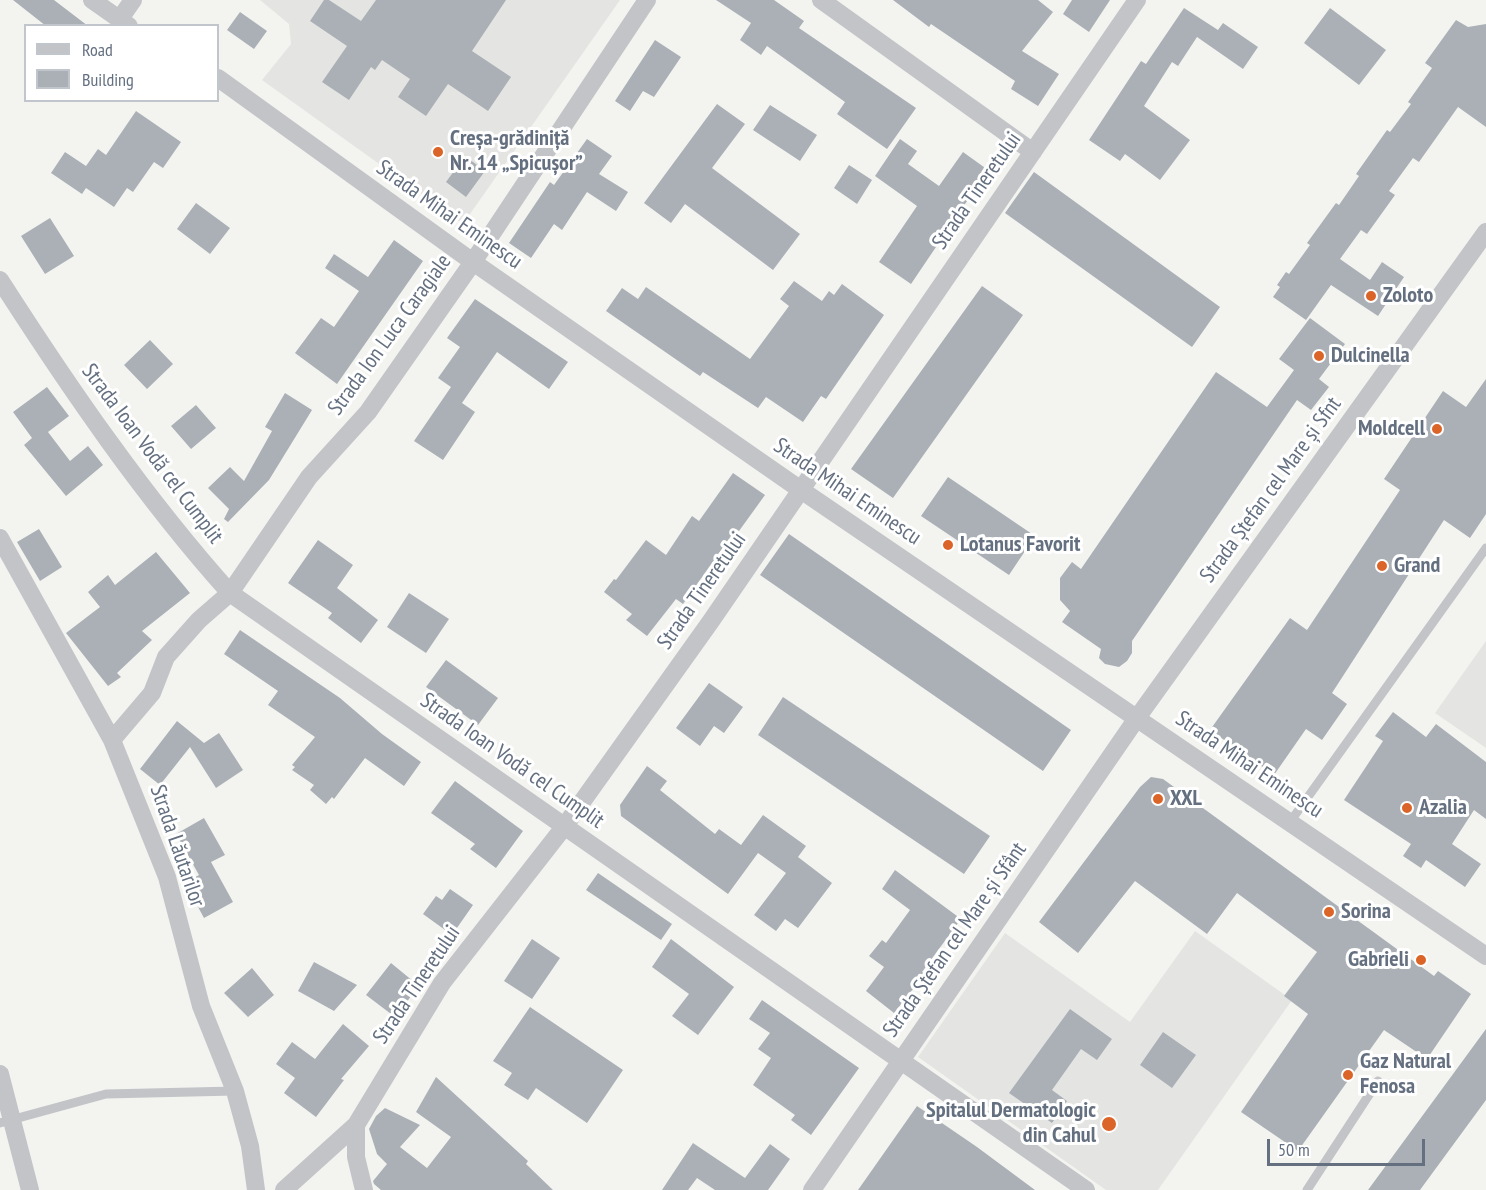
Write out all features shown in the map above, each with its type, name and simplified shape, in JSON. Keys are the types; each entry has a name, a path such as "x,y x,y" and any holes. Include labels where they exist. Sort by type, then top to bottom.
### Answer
{"street":[{"path":"92,0 124,23 133,0"},
{"name":"Strada Ion Luca Caragiale","path":"112,740 152,693 166,657 199,620 230,593 309,477 368,412 473,262 647,0"},
{"path":"821,0 1033,152"},
{"name":"Strada Tineretului","path":"284,1190 356,1125 441,983 564,827 711,621 1137,0"},
{"name":"Strada Mihai Eminescu","path":"219,79 473,262 801,490 1484,951"},
{"name":"Strada Ștefan cel Mare și Sfnt","path":"1137,718 1486,232"},
{"name":"Strada Ioan Vodă cel Cumplit","path":"0,280 51,358 146,490 230,593 1086,1190"},
{"name":"Strada Lăutarilor","path":"0,538 112,740 166,877 201,1006 235,1091 250,1146 256,1190"},
{"name":"Strada Ștefan cel Mare și Sfânt","path":"812,1190 1137,718"},
{"path":"0,1074 7,1122 30,1190"},
{"path":"356,1125 356,1157 364,1190"}],"lane":[{"path":"1290,822 1486,548"},
{"path":"1307,1190 1378,1081"},
{"path":"7,1122 106,1094 235,1091"}],"shaded area":[{"name":"Creșa-grădiniță Nr. 14 „Spicușor”","path":"260,0 620,0 463,224 262,80 291,44 289,24"},
{"path":"1486,641 1486,748 1435,713"},
{"name":"Spitalul Dermatologic din Cahul","path":"1195,931 1292,1000 1158,1190 1106,1190 918,1057 1005,933 1130,1022"}],"building":[{"path":"13,0 54,0 85,24 43,24"},
{"path":"324,0 329,0 361,21 376,0 506,0 472,51 511,77 488,111 448,84 426,116 398,97 410,79 382,60 375,70 371,67 349,100 322,82 347,46 310,21"},
{"path":"716,0 774,0 804,21 799,28 916,108 887,149 837,114 845,102 767,46 761,55 740,40 751,23"},
{"path":"893,0 1038,0 1053,12 1022,51 1059,74 1038,106 1011,89 1015,81 931,24 929,27"},
{"path":"1072,0 1110,0 1089,32 1063,14"},
{"path":"1184,8 1218,30 1223,23 1258,47 1243,69 1197,37 1178,66 1172,62 1144,106 1190,140 1160,180 1125,154 1120,161 1089,140 1141,61 1146,64"},
{"path":"1330,8 1386,50 1359,85 1304,43"},
{"path":"240,12 267,31 254,49 227,30"},
{"path":"1456,20 1468,27 1486,24 1486,127 1458,107 1419,162 1413,158 1389,191 1395,195 1367,234 1361,230 1340,259 1370,280 1382,262 1404,277 1378,316 1331,285 1306,320 1273,297 1280,287 1277,285 1286,272 1289,274 1310,245 1307,243 1336,203 1339,205 1359,176 1356,174 1387,130 1390,132 1411,104 1408,102 1432,68 1425,63"},
{"path":"655,40 681,57 654,97 643,91 630,111 615,101"},
{"path":"717,104 745,124 712,168 800,234 773,270 685,204 671,223 644,203"},
{"path":"770,105 817,135 800,161 753,130"},
{"path":"136,111 181,142 163,168 154,162 133,192 127,188 114,207 86,188 82,194 51,173 65,152 86,166 98,149 106,155"},
{"path":"587,139 612,156 599,174 628,192 616,211 587,192 562,230 554,224 531,258 509,243 550,182 554,185"},
{"path":"900,139 917,151 908,164 939,186 963,152 988,170 911,284 879,262 917,206 875,176"},
{"path":"465,156 485,171 466,197 446,182"},
{"path":"849,165 872,180 857,204 834,188"},
{"path":"1034,172 1220,307 1192,347 1005,213"},
{"path":"196,203 230,228 210,254 177,229"},
{"path":"50,218 74,256 45,274 21,236"},
{"path":"394,240 423,261 337,384 295,353 321,318 334,327 359,291 325,268 334,254 368,277"},
{"path":"794,281 822,301 829,291 834,295 842,284 884,315 826,399 821,396 803,422 766,397 758,408 703,372 700,376 606,311 622,288 638,299 646,287 750,359 789,306 780,299"},
{"path":"982,286 1023,315 893,498 851,469"},
{"path":"475,299 568,362 549,389 497,352 462,403 475,412 443,460 414,441 451,387 438,378 460,347 447,338"},
{"path":"1310,318 1345,344 1319,379 1329,387 1311,410 1297,400 1132,641 1132,653 1127,661 1119,667 1105,664 1099,658 1101,649 1062,622 1070,611 1060,600 1060,578 1072,562 1081,569 1216,372 1267,407 1294,370 1279,359"},
{"path":"150,340 173,364 147,389 124,365"},
{"path":"1486,379 1486,514 1470,538 1444,520 1332,693 1347,704 1322,740 1306,729 1274,775 1210,730 1290,618 1307,630 1400,490 1384,479 1443,391 1466,407"},
{"path":"47,387 69,416 48,432 70,461 88,446 103,465 66,496 24,445 32,438 13,412"},
{"path":"285,393 312,410 269,480 228,522 224,519 229,509 208,488 230,467 244,481 272,431 265,427"},
{"path":"196,405 216,428 191,449 171,426"},
{"path":"733,473 765,495 739,531 736,529 683,604 676,599 647,636 626,620 632,614 604,592 646,540 666,555 692,516 699,521"},
{"path":"948,477 1035,536 1009,575 921,516"},
{"path":"39,529 62,567 40,581 17,542"},
{"path":"789,534 1071,730 1043,771 760,575"},
{"path":"318,540 353,565 337,588 378,620 361,643 328,618 332,613 288,583"},
{"path":"156,552 190,593 142,631 152,640 117,673 121,677 108,686 66,633 100,607 88,592 108,575 115,585"},
{"path":"409,593 449,619 426,653 387,627"},
{"path":"240,630 340,698 382,734 421,762 404,786 365,758 334,799 332,797 326,804 310,790 314,785 292,770 295,767 292,765 315,737 268,705 278,691 224,654"},
{"path":"446,660 498,698 478,725 426,687"},
{"path":"709,683 743,707 724,733 714,726 700,746 676,728"},
{"path":"783,697 990,836 964,874 758,735"},
{"path":"1393,712 1426,737 1436,724 1486,762 1486,819 1474,810 1452,844 1481,864 1465,887 1426,860 1421,868 1403,856 1411,844 1344,800 1383,741 1375,736"},
{"path":"177,721 204,743 219,733 243,770 216,788 190,747 160,785 140,769"},
{"path":"647,766 667,781 660,790 715,834 719,829 741,845 763,815 806,846 798,857 832,883 798,928 785,919 776,931 754,915 786,873 758,853 728,894 621,816 620,805"},
{"path":"1151,777 1163,779 1434,976 1438,971 1471,994 1427,1059 1384,1030 1298,1151 1241,1112 1308,1014 1284,996 1317,952 1237,893 1207,934 1135,881 1078,953 1039,922 1140,787"},
{"path":"455,781 523,831 496,868 470,849 475,844 431,813"},
{"path":"204,818 225,855 211,862 233,902 204,918 185,883 199,875 176,834"},
{"path":"895,870 961,919 922,972 925,974 894,1013 866,991 884,967 869,956 882,940 886,943 910,910 882,889"},
{"path":"598,873 672,924 661,940 586,890"},
{"path":"450,889 473,905 452,935 423,914 436,896 442,900"},
{"path":"532,939 560,958 532,999 504,981"},
{"path":"671,939 734,987 698,1035 672,1016 689,994 652,967"},
{"path":"314,962 357,985 334,1011 298,991"},
{"path":"391,963 419,986 395,1017 366,995"},
{"path":"252,968 274,995 248,1017 224,993"},
{"path":"762,1000 859,1068 811,1135 791,1120 795,1115 753,1085 771,1058 758,1049 770,1033 749,1019"},
{"path":"530,1007 623,1070 587,1123 536,1088 528,1100 504,1085 512,1073 493,1061"},
{"path":"1070,1009 1112,1039 1097,1060 1081,1049 1052,1090 1067,1101 1052,1123 1009,1093"},
{"path":"343,1024 369,1046 341,1079 344,1080 316,1117 284,1093 295,1078 276,1064 292,1042 315,1059"},
{"path":"1486,1029 1486,1100 1420,1190 1368,1190"},
{"path":"1163,1032 1196,1055 1172,1088 1140,1065"},
{"path":"436,1077 528,1161 526,1164 553,1190 381,1190 374,1184 373,1181 387,1164 377,1154 369,1129 376,1116 385,1108 420,1125 400,1147 427,1168 451,1137 416,1112"},
{"path":"917,1106 977,1147 1035,1190 858,1190"},
{"path":"693,1143 745,1178 770,1144 790,1159 768,1190 715,1190 697,1178 688,1190 662,1190"}],"place":[{"name":"Creșa-grădiniță Nr. 14 „Spicușor”","path":"438,152"},
{"name":"Zoloto","path":"1371,296"},
{"name":"Dulcinella","path":"1319,356"},
{"name":"Moldcell","path":"1437,429"},
{"name":"Lotanus Favorit","path":"948,545"},
{"name":"Grand","path":"1382,566"},
{"name":"XXL","path":"1158,799"},
{"name":"Azalia","path":"1407,808"},
{"name":"Sorina","path":"1329,912"},
{"name":"Gabrieli","path":"1421,960"},
{"name":"Gaz Natural Fenosa","path":"1348,1075"},
{"name":"Spitalul Dermatologic din Cahul","path":"1109,1124"}]}
